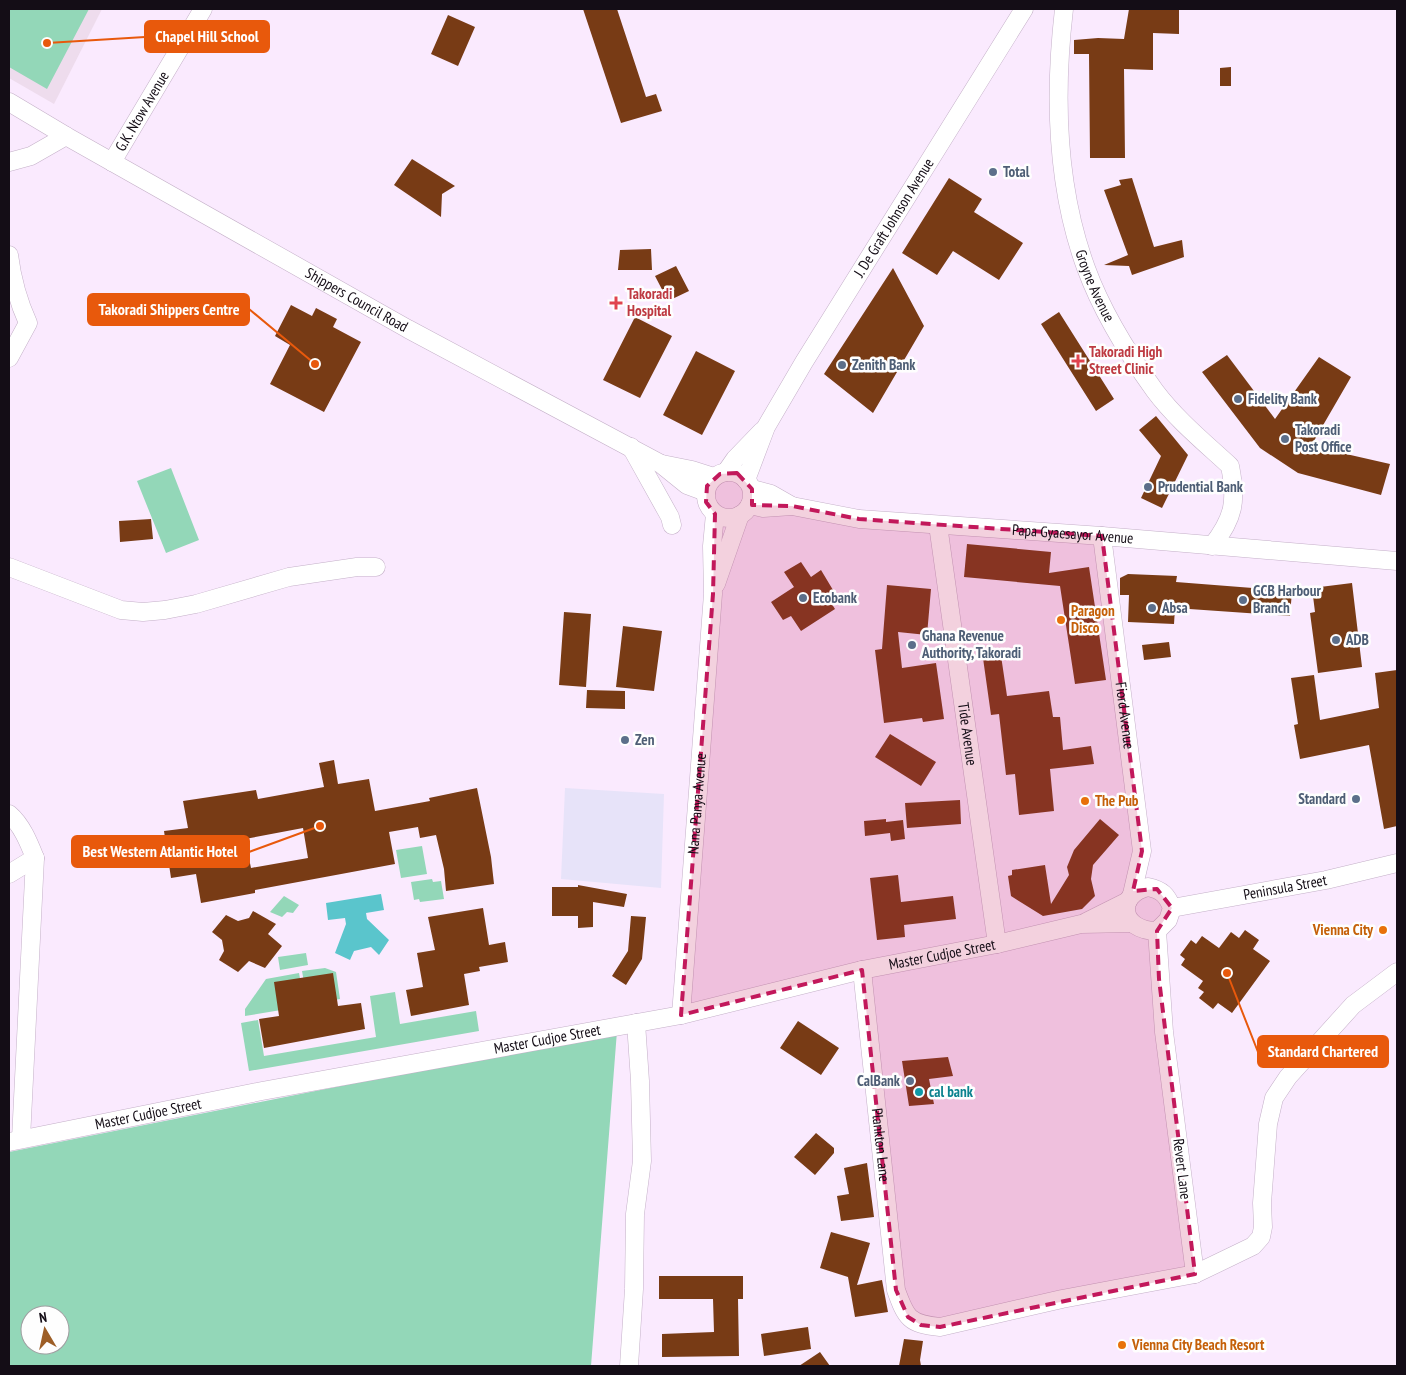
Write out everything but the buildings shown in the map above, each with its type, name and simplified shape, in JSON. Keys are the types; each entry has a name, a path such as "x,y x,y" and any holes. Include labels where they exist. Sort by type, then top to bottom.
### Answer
{"street":[{"name":"G.K. Ntow Avenue","path":"112,162 203,9"},
{"name":"J. De Graft Johnson Avenue","path":"715,480 766,427 809,354 1024,9"},
{"name":"Groyne Avenue","path":"1064,9 1059,81 1061,155 1075,235 1086,269 1100,302 1155,391 1186,426 1230,466 1233,489 1232,514 1224,531 1212,546"},
{"name":"Shippers Council Road","path":"9,102 408,329 661,464 692,470 715,480"},
{"path":"9,162 31,156 66,136"},
{"path":"9,255 18,301 28,323 9,358"},
{"name":"J. De Graft Johnson Avenue","path":"747,497 766,427"},
{"path":"631,447 670,517 672,525"},
{"path":"737,473 747,497 727,518 715,514 708,506 715,480 737,473"},
{"name":"Papa Gyaesayor Avenue","path":"747,497 763,508 792,506 859,519 1102,536 1397,561"},
{"name":"Nana Panya Avenue","path":"713,591 747,497"},
{"name":"Nana Panya Avenue","path":"681,1015 713,591 712,546 715,514"},
{"name":"Tide Avenue","path":"938,525 997,944"},
{"name":"Fiord Avenue","path":"1102,536 1142,851 1130,898"},
{"path":"9,567 121,610 143,612 196,604 289,578 357,567 376,567"},
{"path":"10,818 28,840 35,858 15,1140"},
{"path":"1142,851 1157,889"},
{"path":"9,874 35,858"},
{"name":"Peninsula Street","path":"1172,908 1326,880 1397,863"},
{"path":"1148,887 1157,889 1168,898 1172,908 1168,920 1157,931 1138,929 1128,916 1126,908 1130,898 1139,889 1148,887"},
{"name":"Master Cudjoe Street","path":"1081,924 1130,898"},
{"name":"Master Cudjoe Street","path":"15,1140 262,1091 681,1015 862,970 997,944 1081,924 1132,923"},
{"name":"Revert Lane","path":"1157,931 1164,1032 1194,1274"},
{"name":"Plankton Lane","path":"862,970 896,1290 902,1308 908,1317 921,1325 940,1327 1062,1299 1194,1274"},
{"path":"1194,1274 1253,1246 1261,1237 1268,1124 1274,1098 1288,1076 1353,1005 1397,972"},
{"path":"629,1366 634,1289 635,1214 642,1161 636,1023"}],"highlighted area":[{"path":"737,473 752,489 752,505 792,506 859,519 1102,536 1142,851 1133,891 1157,889 1172,908 1157,931 1159,979 1195,1274 940,1327 921,1325 908,1317 896,1290 862,970 681,1015 713,594 715,514 706,502 707,486 720,474"}],"shaded area":[{"path":"9,9 102,9 54,104 9,78"},
{"path":"565,788 664,794 661,888 561,879"}],"green space":[{"path":"9,9 89,9 47,89 9,67"},
{"path":"171,468 199,540 166,553 137,481"},
{"path":"422,846 427,874 401,878 396,850"},
{"path":"432,879 433,882 441,881 444,899 420,902 419,899 414,900 411,882"},
{"path":"284,896 299,905 293,913 287,912 282,917 270,912"},
{"path":"306,953 308,965 280,970 278,957"},
{"path":"325,968 336,972 340,999 308,1005 302,971"},
{"path":"299,973 305,1006 245,1016 245,1009 266,979"},
{"path":"395,992 400,1024 476,1011 479,1031 249,1071 241,1023 258,1020 264,1056 376,1037 370,996"},
{"path":"617,1031 591,1366 9,1366 9,1152"}],"water":[{"path":"381,894 384,910 366,913 367,919 389,940 379,955 371,947 354,951 350,960 335,953 346,924 345,918 328,920 326,903"}],"place":[{"name":"Chapel Hill School","path":"47,43"},
{"name":"Total","path":"993,172"},
{"name":"Takoradi Hospital","path":"616,303"},
{"name":"Takoradi High Street Clinic","path":"1078,361"},
{"name":"Takoradi Shippers Centre","path":"315,364"},
{"name":"Zenith Bank","path":"842,365"},
{"name":"Fidelity Bank","path":"1238,399"},
{"name":"Takoradi Post Office","path":"1285,439"},
{"name":"Prudential Bank","path":"1148,487"},
{"name":"Ecobank","path":"803,598"},
{"name":"GCB Harbour Branch","path":"1243,600"},
{"name":"Absa","path":"1152,608"},
{"name":"Paragon Disco","path":"1061,620"},
{"name":"ADB","path":"1336,640"},
{"name":"Ghana Revenue Authority, Takoradi","path":"912,645"},
{"name":"Zen","path":"625,740"},
{"name":"Standard","path":"1356,799"},
{"name":"The Pub","path":"1085,801"},
{"name":"Best Western Atlantic Hotel","path":"320,826"},
{"name":"Vienna City","path":"1383,930"},
{"name":"Standard Chartered","path":"1227,973"},
{"name":"CalBank","path":"910,1081"},
{"name":"cal bank","path":"919,1092"},
{"name":"Vienna City Beach Resort","path":"1122,1345"}]}
